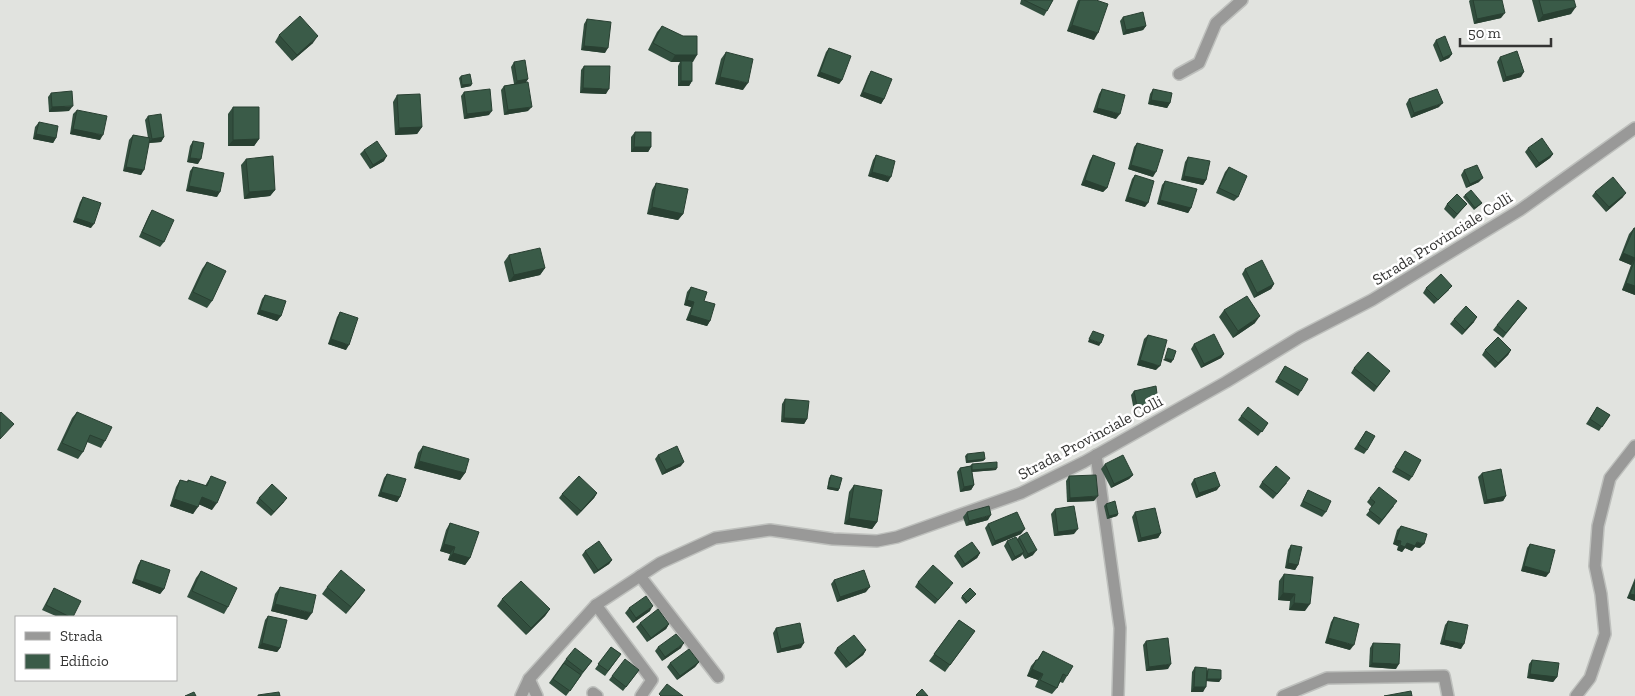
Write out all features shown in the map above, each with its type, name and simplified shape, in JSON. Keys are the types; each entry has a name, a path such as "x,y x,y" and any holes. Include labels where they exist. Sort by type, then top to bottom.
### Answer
{"street":[{"path":"1179,74 1199,63 1216,23 1242,0"},
{"name":"Strada Provinciale Colli","path":"521,696 529,679 596,605 660,563 715,538 770,530 833,539 877,541 897,537 1021,493 1096,456 1226,382 1300,337 1380,295 1520,210 1635,128"},
{"path":"1576,696 1590,678 1605,634 1601,594 1595,566 1598,526 1610,478 1635,446"},
{"path":"1096,456 1120,628 1118,696"},
{"path":"640,576 718,677"},
{"path":"596,605 652,680 641,696"},
{"path":"1283,696 1327,678 1444,676 1448,696"},
{"path":"529,679 537,696"}],"building":[{"path":"1024,0 1053,0 1047,11"},
{"path":"1080,0 1096,0 1108,4 1098,33 1072,25"},
{"path":"1473,0 1502,0 1505,13 1477,19"},
{"path":"1539,0 1574,0 1576,7 1543,15"},
{"path":"1143,12 1146,26 1126,30 1123,17"},
{"path":"300,16 318,36 297,55 279,35"},
{"path":"587,19 611,22 608,48 584,46"},
{"path":"662,26 683,36 697,36 697,55 675,55 653,43"},
{"path":"1445,36 1452,54 1443,58 1436,40"},
{"path":"829,48 851,56 842,80 820,72"},
{"path":"1517,51 1524,72 1506,77 1500,57"},
{"path":"726,52 753,59 748,83 720,77"},
{"path":"525,60 528,79 517,81 514,62"},
{"path":"681,61 692,61 692,81 681,81"},
{"path":"584,66 610,66 609,89 583,88"},
{"path":"871,71 892,79 884,99 863,92"},
{"path":"470,74 472,84 462,85 461,76"},
{"path":"528,82 532,107 508,110 504,86"},
{"path":"490,89 492,111 467,114 464,92"},
{"path":"1102,89 1125,95 1120,114 1097,108"},
{"path":"1153,89 1172,93 1170,103 1151,100"},
{"path":"1437,89 1443,103 1414,113 1409,99"},
{"path":"72,91 73,106 52,107 51,93"},
{"path":"420,94 422,127 399,128 397,95"},
{"path":"233,107 259,107 259,139 233,140"},
{"path":"77,110 107,116 103,135 73,129"},
{"path":"161,114 164,137 152,139 148,116"},
{"path":"39,122 58,126 56,138 36,134"},
{"path":"635,132 651,132 651,147 634,147"},
{"path":"133,135 150,138 144,170 126,167"},
{"path":"1542,138 1553,154 1539,163 1528,148"},
{"path":"193,141 204,143 201,159 190,158"},
{"path":"377,141 387,156 373,165 364,150"},
{"path":"1137,143 1163,150 1156,172 1131,165"},
{"path":"876,155 895,161 891,177 872,172"},
{"path":"1093,155 1115,163 1107,188 1085,180"},
{"path":"273,156 275,190 249,192 246,159"},
{"path":"1188,157 1210,161 1206,180 1184,176"},
{"path":"1477,165 1483,178 1470,184 1464,170"},
{"path":"193,167 224,173 220,192 189,186"},
{"path":"1229,167 1247,176 1238,197 1219,188"},
{"path":"1135,175 1154,181 1148,203 1128,197"},
{"path":"1613,177 1626,193 1609,207 1595,192"},
{"path":"1165,181 1197,189 1191,208 1160,200"},
{"path":"656,183 688,189 683,214 652,207"},
{"path":"1471,190 1482,203 1475,208 1465,195"},
{"path":"1457,194 1467,204 1457,214 1447,204"},
{"path":"83,197 101,203 94,224 76,218"},
{"path":"152,210 174,220 164,242 142,232"},
{"path":"1635,228 1635,258 1623,253"},
{"path":"540,248 545,268 514,275 509,255"},
{"path":"1635,259 1635,286 1626,283"},
{"path":"1262,260 1274,284 1257,293 1245,269"},
{"path":"207,262 226,271 212,301 193,292"},
{"path":"1441,274 1452,286 1438,300 1426,288"},
{"path":"691,287 707,292 704,301 715,304 710,321 690,315 694,302 687,300"},
{"path":"265,295 286,301 281,316 260,310"},
{"path":"1247,296 1260,316 1238,331 1224,310"},
{"path":"1518,300 1527,308 1506,333 1497,325"},
{"path":"1466,306 1477,317 1465,330 1454,319"},
{"path":"340,312 358,318 349,345 331,339"},
{"path":"1093,331 1104,335 1101,343 1089,339"},
{"path":"1214,334 1224,354 1204,364 1194,344"},
{"path":"1148,335 1167,340 1160,366 1140,360"},
{"path":"1498,337 1511,350 1498,363 1485,350"},
{"path":"1168,348 1176,351 1173,360 1165,358"},
{"path":"1368,352 1390,371 1377,387 1354,368"},
{"path":"1285,366 1308,379 1301,391 1278,378"},
{"path":"1156,386 1158,402 1137,406 1134,391"},
{"path":"785,399 809,401 807,419 784,418"},
{"path":"1248,407 1268,423 1262,432 1241,416"},
{"path":"1597,407 1610,415 1602,427 1590,419"},
{"path":"77,412 112,427 105,441 90,435 83,452 62,443"},
{"path":"0,413 14,424 0,439"},
{"path":"1366,431 1375,436 1367,450 1358,444"},
{"path":"423,446 469,459 465,473 419,461"},
{"path":"677,446 684,462 666,470 658,455"},
{"path":"1405,451 1421,460 1412,477 1395,467"},
{"path":"984,452 985,459 967,461 967,454"},
{"path":"1123,455 1133,475 1114,484 1105,464"},
{"path":"997,462 997,468 972,470 972,464"},
{"path":"971,466 974,485 964,487 960,468"},
{"path":"1276,466 1290,478 1277,494 1262,482"},
{"path":"1501,469 1506,496 1487,500 1482,473"},
{"path":"1215,472 1220,486 1199,493 1194,479"},
{"path":"387,474 406,479 400,497 381,492"},
{"path":"831,475 842,478 839,489 828,487"},
{"path":"1096,475 1098,496 1070,498 1069,476"},
{"path":"211,476 226,482 217,503 202,497 198,507 174,499 180,480 188,482 188,480 207,486"},
{"path":"579,476 597,493 581,511 562,494"},
{"path":"272,484 287,498 274,512 259,498"},
{"path":"854,485 882,490 877,522 849,518"},
{"path":"1379,487 1397,501 1382,520 1369,510 1375,502 1370,498"},
{"path":"1308,490 1331,501 1326,512 1303,501"},
{"path":"1115,501 1118,514 1109,516 1106,504"},
{"path":"989,506 991,515 969,521 967,512"},
{"path":"1074,506 1078,529 1058,532 1055,509"},
{"path":"1155,508 1161,533 1141,538 1135,512"},
{"path":"1017,512 1025,529 995,541 988,524"},
{"path":"450,523 479,532 470,558 453,553 455,547 444,544"},
{"path":"1401,526 1427,534 1424,544 1417,542 1415,546 1407,543 1405,547 1400,545 1401,541 1396,540"},
{"path":"1027,532 1037,550 1028,554 1019,537"},
{"path":"1016,537 1024,552 1015,557 1007,541"},
{"path":"599,541 612,560 598,570 585,551"},
{"path":"972,542 980,553 965,564 957,552"},
{"path":"1530,544 1555,550 1549,573 1524,566"},
{"path":"1291,545 1302,547 1298,565 1288,563"},
{"path":"141,560 170,570 164,589 135,579"},
{"path":"933,565 953,583 938,600 918,582"},
{"path":"341,570 365,590 351,607 327,587"},
{"path":"864,570 870,587 840,597 834,580"},
{"path":"201,571 237,588 228,607 192,591"},
{"path":"1284,574 1313,577 1310,604 1294,603 1295,594 1283,593"},
{"path":"521,581 550,609 531,628 502,599"},
{"path":"1635,582 1635,595 1630,594"},
{"path":"280,587 316,595 312,613 275,604"},
{"path":"54,588 81,601 74,616 68,616 46,605"},
{"path":"970,588 976,594 968,602 962,596"},
{"path":"646,596 653,606 636,618 629,608"},
{"path":"658,609 669,624 651,638 640,623"},
{"path":"268,616 287,620 280,648 262,643"},
{"path":"1334,617 1359,624 1354,645 1328,638"},
{"path":"959,620 975,631 950,665 934,654"},
{"path":"1448,621 1468,625 1464,644 1444,640"},
{"path":"800,623 804,643 781,649 776,628"},
{"path":"676,634 684,643 665,657 658,647"},
{"path":"854,635 866,650 850,664 837,648"},
{"path":"1168,638 1171,664 1149,667 1146,641"},
{"path":"1373,643 1400,644 1399,664 1372,663"},
{"path":"611,647 621,654 608,671 598,664"},
{"path":"575,648 592,661 583,672 566,659"},
{"path":"689,649 699,662 680,676 670,663"},
{"path":"1043,651 1073,666 1067,676 1063,674 1057,688 1040,680 1043,674 1032,669"},
{"path":"625,659 639,670 626,687 612,676"},
{"path":"1532,660 1559,663 1557,677 1530,674"},
{"path":"564,663 581,675 570,691 553,679"},
{"path":"1195,667 1207,668 1206,687 1194,687"},
{"path":"1208,669 1221,670 1221,679 1207,679"},
{"path":"667,684 683,696 661,696 659,694"},
{"path":"922,689 928,696 916,695"},
{"path":"1411,691 1412,696 1384,696"},
{"path":"194,692 196,696 185,696"},
{"path":"279,692 280,696 258,696 258,695"}]}
